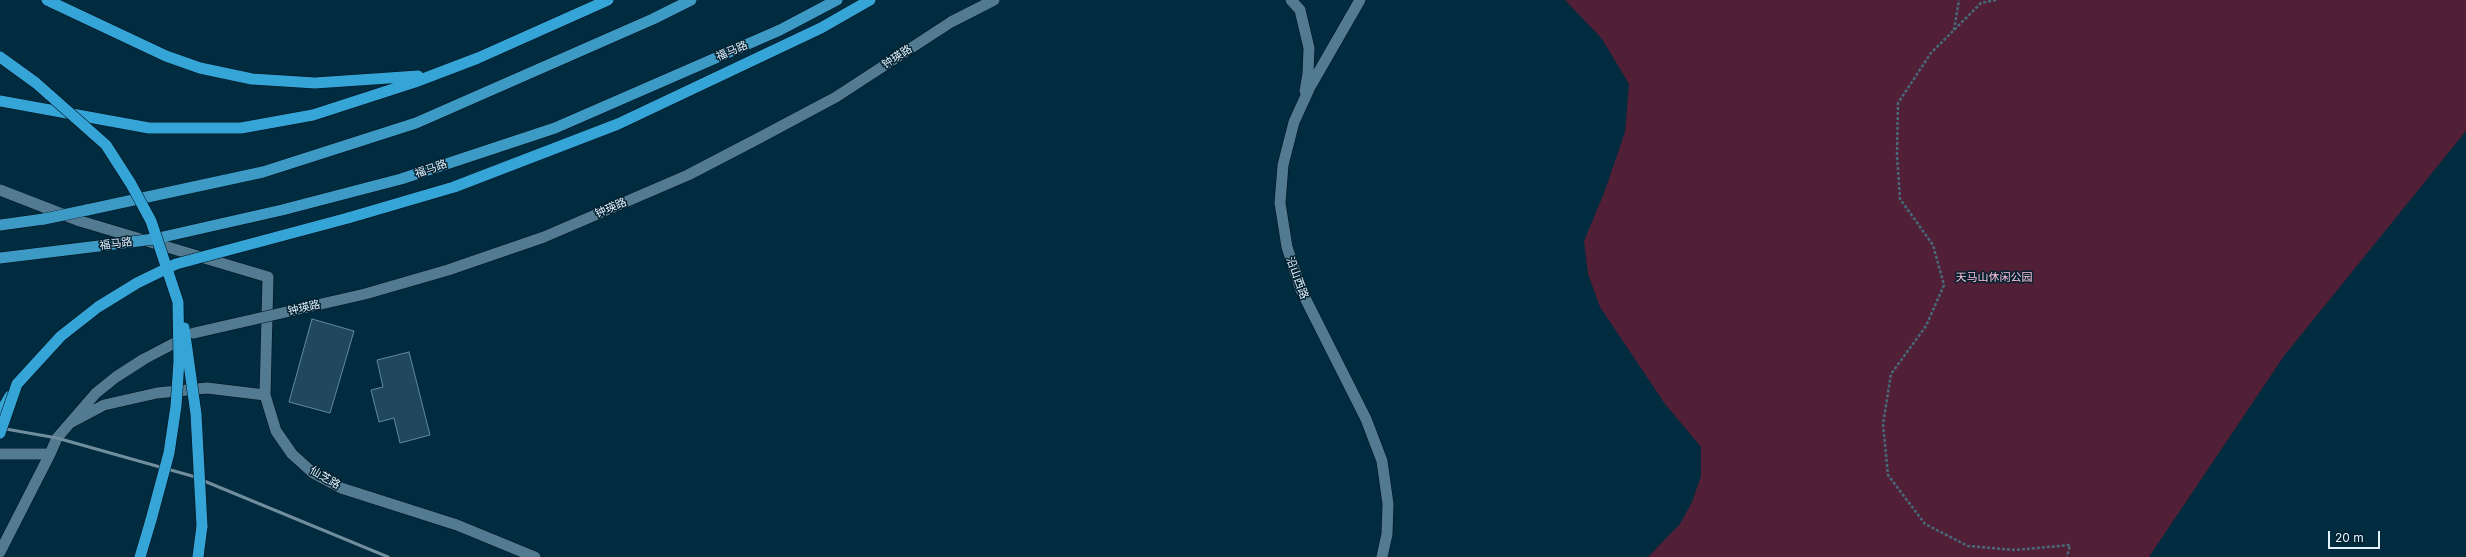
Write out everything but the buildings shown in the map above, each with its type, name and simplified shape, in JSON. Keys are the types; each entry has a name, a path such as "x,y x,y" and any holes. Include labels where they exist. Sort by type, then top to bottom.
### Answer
{"highway":[{"path":"47,0 166,56 200,68 278,83 358,82 415,76 478,58"},
{"path":"0,101 22,107 149,128 241,128 313,115 415,82 478,58 608,0"},
{"path":"0,413 17,384 61,336 86,317 137,283 170,267 216,252 348,218 454,187 618,124 821,28 870,0"},
{"path":"0,57 36,83 106,145 131,184 151,222 178,302 188,356 197,428 202,526 198,557"},
{"path":"140,557 169,453 176,406 178,369 178,302"},
{"path":"0,433 17,384"}],"main road":[{"path":"0,225 44,219 263,172 416,122 653,19 691,0"},
{"name":"福马路","path":"0,258 154,239 282,210 401,179 555,128 780,30 837,0"}],"street":[{"name":"钟瑛路","path":"0,552 57,438 70,422 96,393 116,377 194,333 366,294 470,262 544,237 688,175 836,97 951,22 994,0"},
{"path":"1291,0 1300,10 1309,48 1308,74 1302,104"},
{"name":"沿山西路","path":"1360,0 1302,104 1294,122 1283,165 1280,203 1283,231 1293,269 1308,308 1366,419 1382,461 1388,504 1387,534 1382,557"},
{"name":"仙芝路","path":"0,190 80,221 268,278 265,394 272,421 283,443 302,464 327,482 341,488 457,525 535,557"},
{"path":"70,422 104,405 157,393 207,388 265,394"},
{"path":"0,454 50,454"}],"path":[{"path":"1954,30 1958,0"},
{"path":"1996,0 1981,3 1930,53 1898,103 1897,155 1900,199 1934,245 1944,284 1926,326 1891,374 1883,424 1888,475 1925,524 1968,546 2015,550 2070,545 2067,557"}],"green space":[{"name":"天马山休闲公园","path":"1565,0 2466,0 2466,131 2284,356 2149,557 1648,557 1680,524 1692,502 1701,476 1701,447 1665,404 1600,307 1588,274 1584,241 1604,193 1625,132 1629,84 1602,39"}],"railway":[{"path":"0,428 57,438 192,476 388,557"}]}
